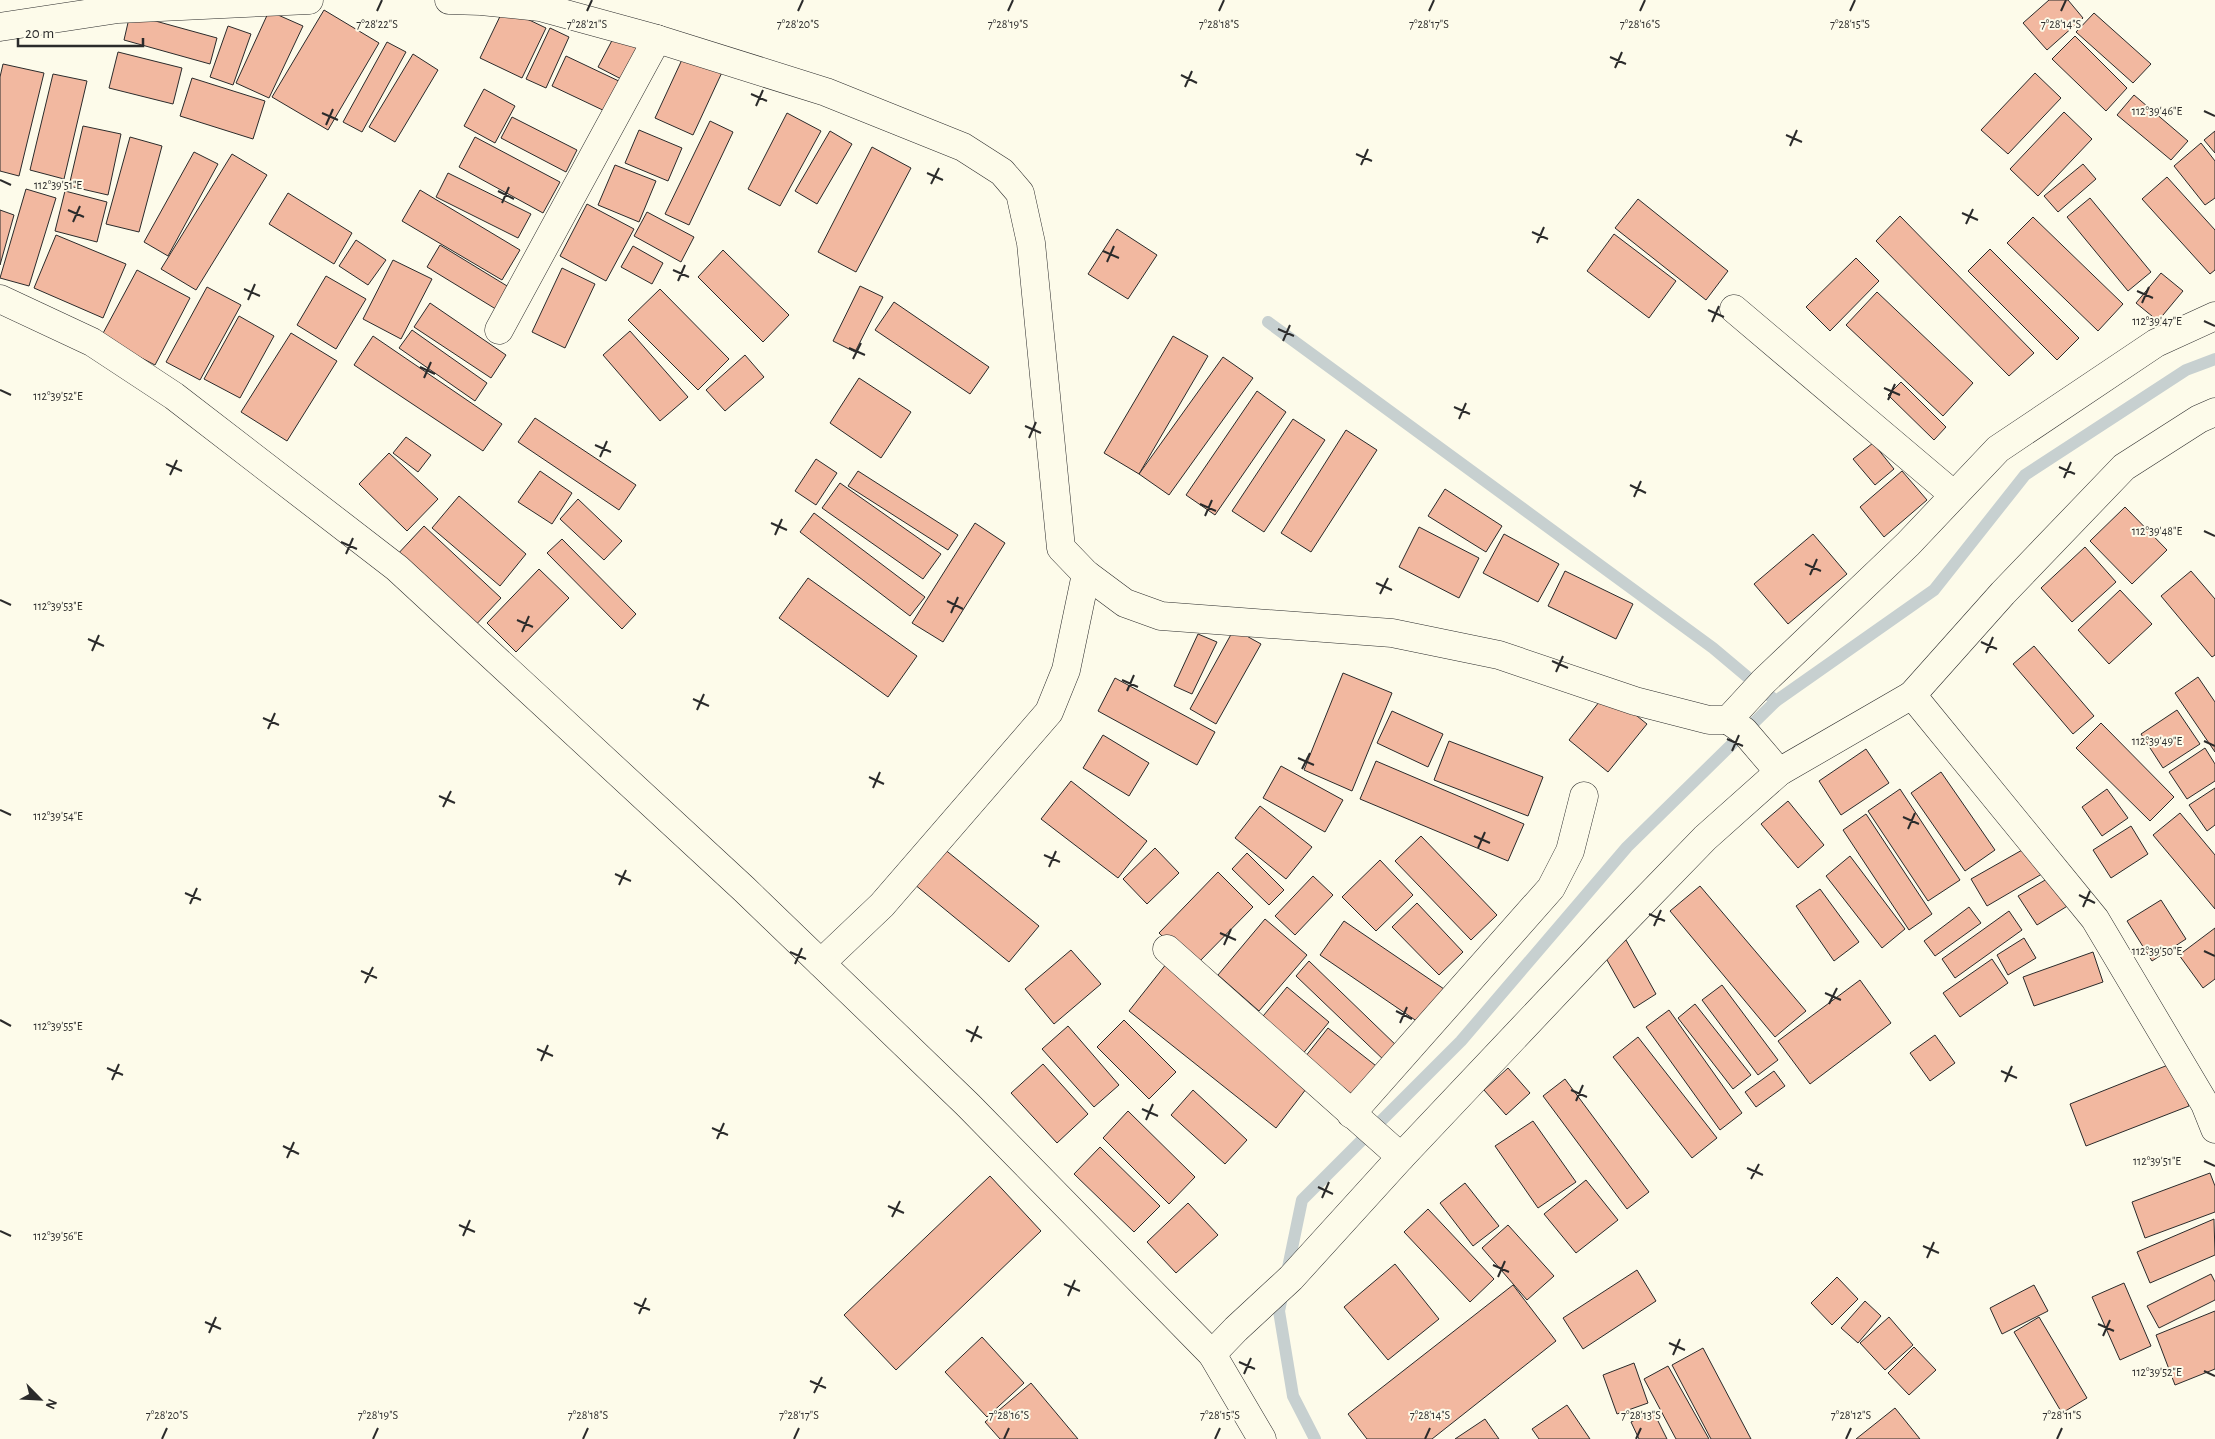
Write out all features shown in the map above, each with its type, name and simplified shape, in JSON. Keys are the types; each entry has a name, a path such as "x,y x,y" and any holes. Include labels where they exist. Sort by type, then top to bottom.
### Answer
{"street":[{"path":"0,27 118,10 309,0"},
{"path":"449,0 482,1 540,7 657,39 826,92 964,147 1002,172 1020,194 1031,243 1061,548 1086,574 1125,603 1161,616 1392,633 1499,655 1635,701 1709,720 1735,721 1773,765"},
{"path":"499,330 657,39"},
{"path":"0,299 92,342 174,396 397,568 744,889 968,1105 1212,1354 1262,1439"},
{"path":"1734,309 1954,495"},
{"path":"1735,721 1763,682 1908,544 1998,449 2156,343 2215,316"},
{"path":"1212,1354 1291,1278 1401,1157 1773,765 1912,695 2003,593 2124,467 2199,419 2215,412"},
{"path":"821,963 882,905 1049,712 1066,670 1086,574"},
{"path":"1912,695 2095,918 2210,1098 2215,1129"},
{"path":"1353,1116 1550,888 1570,851 1584,796"},
{"path":"1167,950 1401,1157"}],"building":[{"path":"2049,0 2068,0 2083,18 2047,50 2023,23"},
{"path":"504,8 546,28 522,78 480,58"},
{"path":"324,10 379,43 328,130 272,97"},
{"path":"269,11 303,26 269,98 236,83"},
{"path":"2094,13 2151,64 2133,83 2076,32"},
{"path":"130,14 217,38 210,64 124,40"},
{"path":"228,26 251,34 233,85 210,77"},
{"path":"550,28 569,37 546,88 526,79"},
{"path":"617,31 643,45 625,81 598,67"},
{"path":"2075,36 2127,88 2106,111 2052,59"},
{"path":"387,42 406,52 362,132 343,122"},
{"path":"686,51 724,68 693,135 655,118"},
{"path":"118,52 182,68 173,104 109,88"},
{"path":"413,54 438,70 395,142 369,127"},
{"path":"566,56 623,83 609,113 552,86"},
{"path":"3,64 44,73 19,176 0,171 0,77"},
{"path":"2035,73 2061,98 2008,154 1981,130"},
{"path":"53,74 87,81 64,179 30,170"},
{"path":"192,78 265,101 253,139 180,116"},
{"path":"484,89 515,106 495,143 464,126"},
{"path":"2134,95 2188,141 2171,160 2117,115"},
{"path":"2064,112 2092,139 2038,196 2010,169"},
{"path":"787,113 821,131 780,206 748,189"},
{"path":"512,117 577,150 566,172 501,138"},
{"path":"710,121 733,132 689,225 665,214"},
{"path":"83,126 121,134 108,195 69,186"},
{"path":"639,130 682,148 668,181 625,163"},
{"path":"830,131 852,144 817,204 795,191"},
{"path":"2215,131 2215,153 2204,140"},
{"path":"130,137 162,146 139,232 106,224"},
{"path":"475,137 560,182 543,213 459,167"},
{"path":"2201,143 2215,161 2215,198 2205,205 2174,166"},
{"path":"872,147 911,168 856,272 818,252"},
{"path":"194,152 218,164 168,256 144,242"},
{"path":"232,154 267,175 196,290 161,269"},
{"path":"2083,164 2096,179 2058,212 2044,196"},
{"path":"615,165 656,181 639,222 598,205"},
{"path":"448,173 531,214 518,238 436,197"},
{"path":"2167,177 2215,230 2215,270 2210,274 2142,199"},
{"path":"26,189 56,198 29,286 0,278"},
{"path":"420,190 520,250 502,280 402,221"},
{"path":"65,191 107,202 97,242 55,231"},
{"path":"288,193 352,233 334,264 269,224"},
{"path":"2090,198 2151,272 2128,291 2067,217"},
{"path":"1638,199 1728,271 1706,300 1615,228"},
{"path":"587,204 634,229 606,281 560,256"},
{"path":"0,210 14,215 0,265"},
{"path":"647,212 694,237 681,262 634,236"},
{"path":"1900,216 2034,353 2009,376 1876,241"},
{"path":"2033,217 2123,304 2098,331 2007,243"},
{"path":"1117,229 1157,255 1128,299 1088,274"},
{"path":"1614,234 1676,281 1649,318 1587,271"},
{"path":"56,235 126,264 103,318 34,288"},
{"path":"356,240 386,260 368,285 339,266"},
{"path":"440,245 512,289 499,311 427,267"},
{"path":"633,246 663,263 652,284 621,267"},
{"path":"1990,249 2079,338 2057,360 1968,271"},
{"path":"723,250 789,315 763,342 698,277"},
{"path":"1856,258 1879,281 1830,331 1806,307"},
{"path":"393,260 432,279 401,339 363,319"},
{"path":"562,268 595,284 565,348 532,332"},
{"path":"137,270 190,298 155,365 101,337"},
{"path":"2161,273 2183,291 2158,321 2136,303"},
{"path":"326,276 366,299 336,349 297,325"},
{"path":"860,286 883,297 855,352 833,341"},
{"path":"207,287 241,305 200,380 166,362"},
{"path":"660,289 729,359 698,390 628,320"},
{"path":"1877,292 1973,383 1943,416 1846,325"},
{"path":"894,302 989,367 970,394 875,330"},
{"path":"430,303 506,355 491,378 414,327"},
{"path":"239,316 274,336 240,398 204,379"},
{"path":"412,330 487,383 475,401 399,348"},
{"path":"630,331 688,397 660,421 603,355"},
{"path":"291,333 337,361 287,441 241,412"},
{"path":"373,336 502,424 483,451 354,365"},
{"path":"1173,336 1208,356 1139,474 1104,453"},
{"path":"745,355 764,377 725,411 706,390"},
{"path":"1223,357 1253,378 1169,495 1139,474"},
{"path":"859,378 911,412 881,458 830,423"},
{"path":"1901,382 1946,427 1934,440 1888,395"},
{"path":"1257,391 1286,412 1215,515 1186,495"},
{"path":"535,418 636,485 619,510 518,442"},
{"path":"1293,419 1325,440 1264,532 1232,511"},
{"path":"1346,430 1377,450 1311,552 1281,533"},
{"path":"406,437 431,455 418,472 393,453"},
{"path":"1873,443 1894,469 1875,485 1853,459"},
{"path":"389,453 438,499 407,531 359,484"},
{"path":"816,459 837,473 816,505 795,491"},
{"path":"540,471 572,493 552,524 518,502"},
{"path":"858,471 958,535 948,550 848,486"},
{"path":"1902,471 1927,500 1884,537 1860,507"},
{"path":"840,483 941,554 923,579 822,508"},
{"path":"1445,489 1502,526 1486,552 1428,516"},
{"path":"459,496 526,554 500,586 432,528"},
{"path":"578,499 622,541 604,560 560,519"},
{"path":"2125,507 2167,550 2132,584 2090,541"},
{"path":"814,513 925,597 910,616 800,532"},
{"path":"975,523 1005,543 943,642 912,623"},
{"path":"424,526 501,598 471,630 395,557"},
{"path":"1419,527 1479,558 1459,598 1399,567"},
{"path":"1504,534 1559,564 1538,602 1483,573"},
{"path":"1813,534 1847,574 1788,624 1754,584"},
{"path":"562,539 636,614 622,629 547,553"},
{"path":"2085,547 2116,582 2072,622 2041,588"},
{"path":"539,569 569,598 516,652 487,623"},
{"path":"1565,571 1633,604 1616,639 1548,606"},
{"path":"2191,571 2215,599 2215,655 2212,657 2161,596"},
{"path":"808,578 917,656 888,697 779,618"},
{"path":"2120,590 2152,624 2109,664 2078,630"},
{"path":"1234,629 1261,644 1216,724 1190,709"},
{"path":"1198,634 1217,642 1192,694 1174,686"},
{"path":"2034,646 2094,716 2073,734 2013,664"},
{"path":"1343,673 1392,693 1352,791 1304,770"},
{"path":"2198,677 2215,702 2215,752 2175,693"},
{"path":"1115,678 1215,732 1197,765 1098,711"},
{"path":"1607,692 1647,724 1608,772 1569,740"},
{"path":"2177,710 2200,744 2163,768 2141,734"},
{"path":"1392,711 1443,734 1428,767 1377,743"},
{"path":"2101,723 2174,797 2150,821 2076,748"},
{"path":"1103,735 1149,763 1129,796 1083,768"},
{"path":"1449,741 1543,777 1528,816 1434,780"},
{"path":"2205,748 2215,764 2215,781 2187,799 2169,772"},
{"path":"1866,749 1889,783 1841,815 1819,781"},
{"path":"1376,761 1524,824 1508,861 1360,799"},
{"path":"1281,766 1343,800 1325,832 1263,798"},
{"path":"1941,772 1995,850 1965,871 1911,793"},
{"path":"1071,781 1147,841 1118,878 1041,819"},
{"path":"2215,788 2215,825 2207,831 2189,805"},
{"path":"1900,789 1960,880 1928,901 1868,811"},
{"path":"2107,789 2128,818 2102,836 2082,807"},
{"path":"1788,801 1824,845 1798,868 1761,824"},
{"path":"1260,806 1312,847 1286,879 1235,838"},
{"path":"2180,813 2215,855 2215,909 2153,835"},
{"path":"1866,814 1932,914 1909,930 1843,830"},
{"path":"2131,826 2148,854 2111,878 2093,850"},
{"path":"1421,836 1497,915 1471,940 1395,861"},
{"path":"2031,845 2047,871 1987,906 1971,879"},
{"path":"943,848 1039,926 1009,962 914,884"},
{"path":"1155,848 1179,873 1147,904 1123,879"},
{"path":"1247,853 1284,890 1269,905 1232,869"},
{"path":"1850,856 1905,929 1882,948 1826,876"},
{"path":"1380,860 1413,895 1376,931 1342,897"},
{"path":"1218,872 1253,907 1194,967 1159,933"},
{"path":"1313,876 1333,895 1295,935 1275,916"},
{"path":"2052,876 2069,905 2037,925 2018,896"},
{"path":"1700,886 1806,1011 1775,1037 1670,911"},
{"path":"1820,889 1859,942 1834,961 1796,906"},
{"path":"2161,900 2186,939 2152,961 2127,921"},
{"path":"1417,903 1463,952 1439,975 1392,927"},
{"path":"1969,907 1981,923 1935,956 1924,941"},
{"path":"2009,911 2022,930 1955,978 1942,959"},
{"path":"1265,919 1307,955 1259,1011 1218,975"},
{"path":"1344,921 1444,989 1421,1024 1320,955"},
{"path":"2215,928 2215,979 2203,988 2179,955"},
{"path":"2024,938 2036,958 2008,975 1997,955"},
{"path":"1626,940 1656,994 1634,1008 1603,953"},
{"path":"1071,950 1101,984 1054,1024 1025,989"},
{"path":"2093,952 2103,982 2034,1006 2023,977"},
{"path":"1992,959 2008,983 1960,1017 1943,993"},
{"path":"1309,961 1400,1049 1387,1063 1296,976"},
{"path":"1167,963 1313,1080 1276,1128 1129,1011"},
{"path":"1860,980 1891,1023 1810,1084 1778,1041"},
{"path":"1722,985 1778,1060 1758,1075 1702,1000"},
{"path":"1287,987 1329,1022 1301,1056 1259,1021"},
{"path":"1695,1004 1751,1075 1733,1089 1678,1018"},
{"path":"1669,1010 1742,1113 1720,1130 1646,1027"},
{"path":"1124,1020 1176,1072 1149,1099 1097,1047"},
{"path":"1068,1026 1119,1085 1094,1107 1042,1049"},
{"path":"1328,1028 1380,1069 1358,1099 1305,1057"},
{"path":"1935,1035 1955,1063 1930,1081 1910,1053"},
{"path":"1638,1037 1717,1138 1692,1158 1613,1057"},
{"path":"2173,1063 2189,1106 2086,1146 2070,1104"},
{"path":"1043,1064 1088,1114 1057,1143 1011,1093"},
{"path":"1508,1068 1530,1093 1506,1115 1484,1090"},
{"path":"1774,1071 1785,1086 1756,1107 1745,1092"},
{"path":"1565,1079 1649,1192 1627,1209 1543,1096"},
{"path":"1193,1090 1247,1140 1225,1164 1171,1115"},
{"path":"1128,1111 1195,1177 1169,1204 1103,1138"},
{"path":"1533,1121 1576,1182 1538,1208 1495,1146"},
{"path":"1100,1147 1160,1206 1134,1232 1074,1174"},
{"path":"2210,1173 2215,1186 2215,1212 2145,1238 2132,1202"},
{"path":"990,1176 1041,1231 896,1370 844,1315"},
{"path":"1586,1180 1618,1220 1576,1253 1544,1214"},
{"path":"1465,1183 1499,1226 1473,1246 1440,1203"},
{"path":"1188,1203 1218,1235 1176,1273 1147,1242"},
{"path":"1428,1209 1494,1279 1470,1302 1404,1232"},
{"path":"2214,1219 2215,1255 2150,1283 2137,1252"},
{"path":"1508,1225 1554,1276 1527,1300 1482,1248"},
{"path":"1395,1264 1439,1319 1388,1360 1344,1307"},
{"path":"1637,1270 1656,1301 1583,1349 1563,1318"},
{"path":"2211,1274 2215,1282 2215,1300 2159,1328 2147,1306"},
{"path":"1837,1277 1858,1299 1832,1325 1811,1303"},
{"path":"2124,1283 2151,1346 2120,1360 2092,1297"},
{"path":"1513,1285 1556,1341 1432,1439 1367,1439 1348,1414"},
{"path":"2034,1285 2048,1311 2002,1334 1990,1308"},
{"path":"1865,1301 1881,1316 1858,1343 1841,1328"},
{"path":"2215,1311 2215,1369 2175,1385 2156,1335"},
{"path":"1889,1317 1913,1345 1885,1370 1860,1343"},
{"path":"2039,1317 2087,1398 2062,1413 2014,1332"},
{"path":"982,1337 1024,1383 987,1417 945,1372"},
{"path":"1914,1347 1936,1370 1909,1395 1888,1373"},
{"path":"1703,1348 1751,1439 1711,1439 1672,1365"},
{"path":"1634,1363 1648,1403 1617,1414 1603,1375"},
{"path":"1668,1366 1709,1439 1676,1439 1644,1379"},
{"path":"1031,1383 1078,1439 1000,1439 985,1422"},
{"path":"1567,1405 1590,1439 1539,1439 1532,1429"},
{"path":"1895,1408 1920,1439 1856,1439"},
{"path":"1653,1411 1667,1439 1639,1439 1631,1422"},
{"path":"1485,1419 1499,1439 1455,1439"}],"waterway":[{"path":"1268,322 1713,648 1776,701 1934,590 2025,475 2186,370 2215,359"},
{"path":"1315,1439 1293,1396 1279,1311 1302,1200 1461,1041 1627,847 1776,701"}]}
